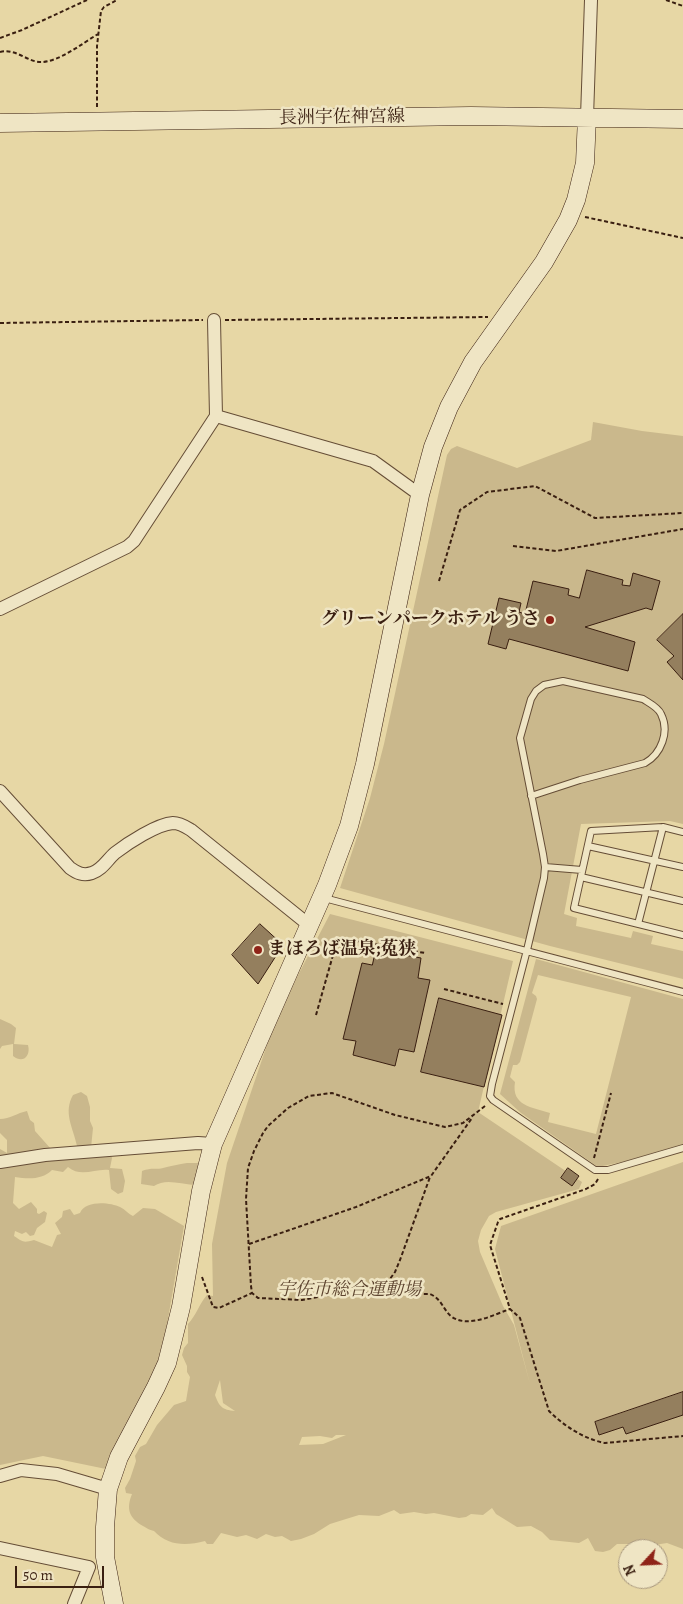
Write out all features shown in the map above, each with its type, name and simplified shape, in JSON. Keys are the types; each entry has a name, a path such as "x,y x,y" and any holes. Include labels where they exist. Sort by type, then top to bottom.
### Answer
{"street":[{"path":"114,1604 105,1557 108,1489 119,1457 167,1363 179,1314 201,1190 213,1144 340,853 358,793 420,495 433,447 449,407 473,362 559,238 577,194 585,163 591,0"},
{"name":"長洲宇佐神宮線","path":"0,123 471,116 683,119"},
{"path":"0,609 127,547 140,533 216,416 214,320"},
{"path":"216,416 373,461 420,495"},
{"path":"0,791 70,868 77,873 92,873 100,869 123,847 137,838 169,824 179,824 191,830 310,925"},
{"path":"0,1162 45,1155 198,1143 213,1144"},
{"path":"0,1476 21,1470 57,1474 108,1489"},
{"path":"0,1548 89,1567 74,1604"}],"lane":[{"path":"531,796 580,780 645,763 654,758 660,750 664,737 661,713 643,699 563,681 544,685 536,691 531,699 520,738 531,796 545,867 543,884 490,1096 493,1100 591,1168 602,1170 683,1148"},
{"path":"683,832 663,827 591,831 574,908 683,935"},
{"path":"638,924 663,827"},
{"path":"588,846 683,867"},
{"path":"545,867 582,873 683,901"},
{"path":"322,897 683,992"}],"path":[{"path":"0,38 87,0"},
{"path":"97,121 98,34 101,11 116,0"},
{"path":"666,0 683,6"},
{"path":"0,52 12,51 41,62 51,60 66,53 98,34"},
{"path":"570,214 683,238"},
{"path":"0,323 504,317"},
{"path":"439,581 460,510 487,492 535,486 595,518 683,513"},
{"path":"513,546 556,551 683,529"},
{"path":"316,1015 333,955 351,940 425,953"},
{"path":"444,989 506,1005"},
{"path":"493,1100 458,1126 446,1127 395,1115 332,1093 317,1094 295,1103 268,1126 259,1140 250,1161 246,1199 252,1293 258,1298 302,1300 312,1300 340,1292 430,1294 439,1298 452,1317 465,1321 475,1321 510,1309"},
{"path":"594,1160 610,1093"},
{"path":"379,1294 395,1272 430,1176 474,1115"},
{"path":"602,1170 595,1184 586,1190 500,1220 490,1245 510,1309 520,1318 550,1412 558,1420 594,1441 605,1443 683,1436"},
{"path":"249,1244 356,1207 430,1176"},
{"path":"200,1274 213,1307 219,1308 252,1293"}],"green space":[{"path":"593,422 683,436 683,824 670,821 581,824 564,914 577,918 576,926 631,938 633,931 653,936 651,944 683,951 683,979 550,946 340,888 370,798 384,744 447,455 451,449 457,446 517,468 591,440"},
{"name":"宇佐市総合運動場","path":"330,914 513,961 478,1112 582,1182 579,1189 496,1212 489,1216 481,1230 478,1241 480,1252 503,1306 514,1325 530,1384 495,1249 501,1226 683,1162 683,1549 668,1543 668,1539 618,1539 618,1544 610,1550 603,1552 595,1551 588,1538 579,1543 550,1540 542,1532 531,1526 517,1527 496,1514 492,1508 483,1515 471,1514 459,1518 434,1513 414,1512 400,1514 394,1510 379,1516 359,1515 330,1524 314,1534 291,1541 282,1536 275,1537 266,1534 257,1539 246,1535 237,1537 221,1533 213,1544 207,1544 205,1541 191,1544 171,1542 135,1520 129,1509 132,1494 126,1493 125,1488 136,1461 135,1456 140,1447 146,1444 157,1425 174,1405 186,1401 190,1377 182,1355 188,1343 188,1324 207,1295 213,1296 212,1244 227,1163 270,1036 297,977","holes":["220,1380 223,1403 235,1411 227,1410 218,1402 215,1395","336,1435 346,1435 323,1444 299,1445 302,1437 320,1436 332,1438"]},
{"path":"536,959 683,999 683,1144 626,1161 598,1167 521,1113 500,1094","holes":["538,975 631,997 596,1134 548,1122 550,1113 530,1107 520,1101 516,1096 515,1082 510,1077 513,1065 517,1065 520,1062 537,999 532,993"]},
{"path":"0,1019 16,1028 14,1044 28,1045 29,1049 25,1058 20,1059 13,1056 13,1044 2,1046 0,1049"},
{"path":"81,1092 87,1096 90,1107 90,1121 93,1128 91,1148 109,1149 112,1158 110,1168 122,1169 125,1181 123,1192 118,1194 111,1189 109,1170 78,1172 68,1167 63,1172 52,1170 39,1177 15,1177 13,1203 19,1209 31,1202 37,1209 37,1213 39,1214 44,1211 47,1213 45,1222 37,1228 34,1235 30,1236 26,1232 22,1234 15,1231 14,1236 19,1240 34,1240 52,1247 57,1235 61,1234 55,1223 62,1217 63,1211 70,1209 74,1215 80,1213 87,1206 98,1203 116,1205 133,1216 143,1208 155,1209 184,1226 164,1342 151,1386 106,1469 43,1456 0,1465 0,1149 7,1153 7,1140 0,1133 0,1119 27,1111 30,1120 34,1123 35,1131 51,1149 77,1146 69,1108 73,1095"},
{"path":"187,1163 198,1163 202,1169 194,1185 173,1182 163,1182 154,1186 141,1184 142,1171"}],"building":[{"name":"グリーンパークホテル うさ","path":"587,570 623,580 622,585 630,586 633,573 660,581 652,610 646,608 585,627 635,642 628,671 509,639 506,649 488,644 499,598 521,603 519,612 525,614 533,581 569,589 568,595 579,598"},
{"path":"683,614 683,680 667,662 674,656 657,640"},
{"name":"まほろば温泉;菟狭","path":"260,924 283,945 258,984 232,955"},
{"path":"376,950 421,958 418,978 430,980 414,1052 399,1049 395,1066 353,1055 356,1041 343,1039 362,963 372,965"},
{"path":"439,998 502,1015 484,1087 421,1072"},
{"path":"568,1168 579,1176 572,1186 561,1178"},
{"path":"683,1392 683,1415 626,1434 623,1427 599,1435 595,1422"}],"place":[{"name":"グリーンパークホテル うさ","path":"550,620"},
{"name":"まほろば温泉;菟狭","path":"258,950"}]}
